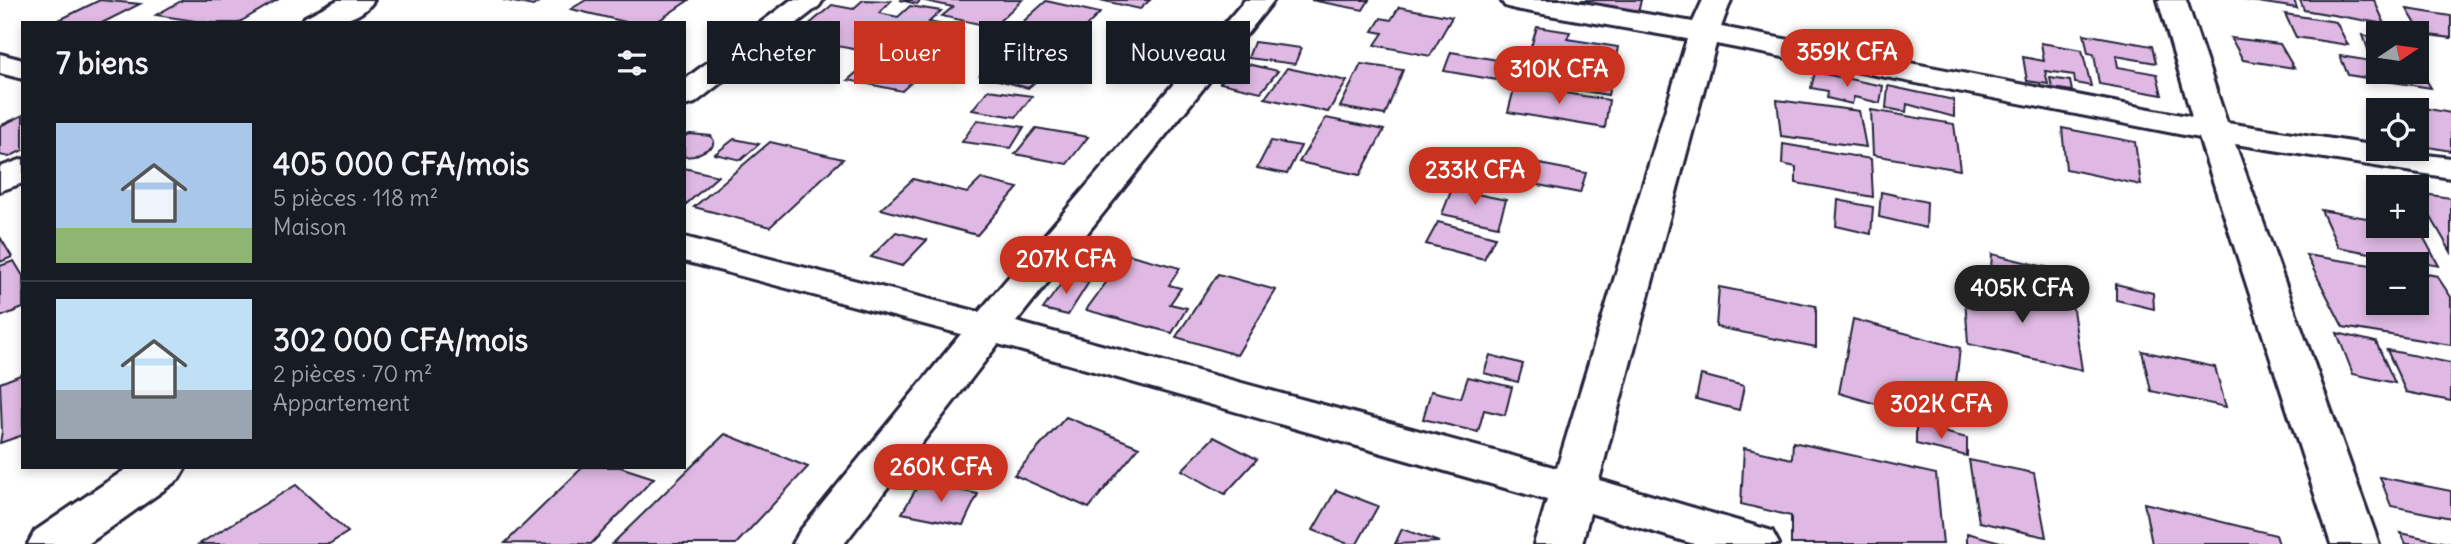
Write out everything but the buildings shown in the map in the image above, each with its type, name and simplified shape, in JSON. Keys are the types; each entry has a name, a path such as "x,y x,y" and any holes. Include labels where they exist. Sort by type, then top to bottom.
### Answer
{"street":[{"path":"320,21 360,0"},
{"path":"686,94 809,0"},
{"path":"817,544 990,327 1260,0"},
{"path":"1515,0 1711,16 2213,131 2451,169"},
{"path":"2172,0 2213,131 2355,544"},
{"path":"1558,544 1711,16"},
{"path":"0,63 21,69"},
{"path":"0,180 21,170"},
{"path":"686,250 990,327 1573,489 1755,544"},
{"path":"52,544 160,469"}]}
